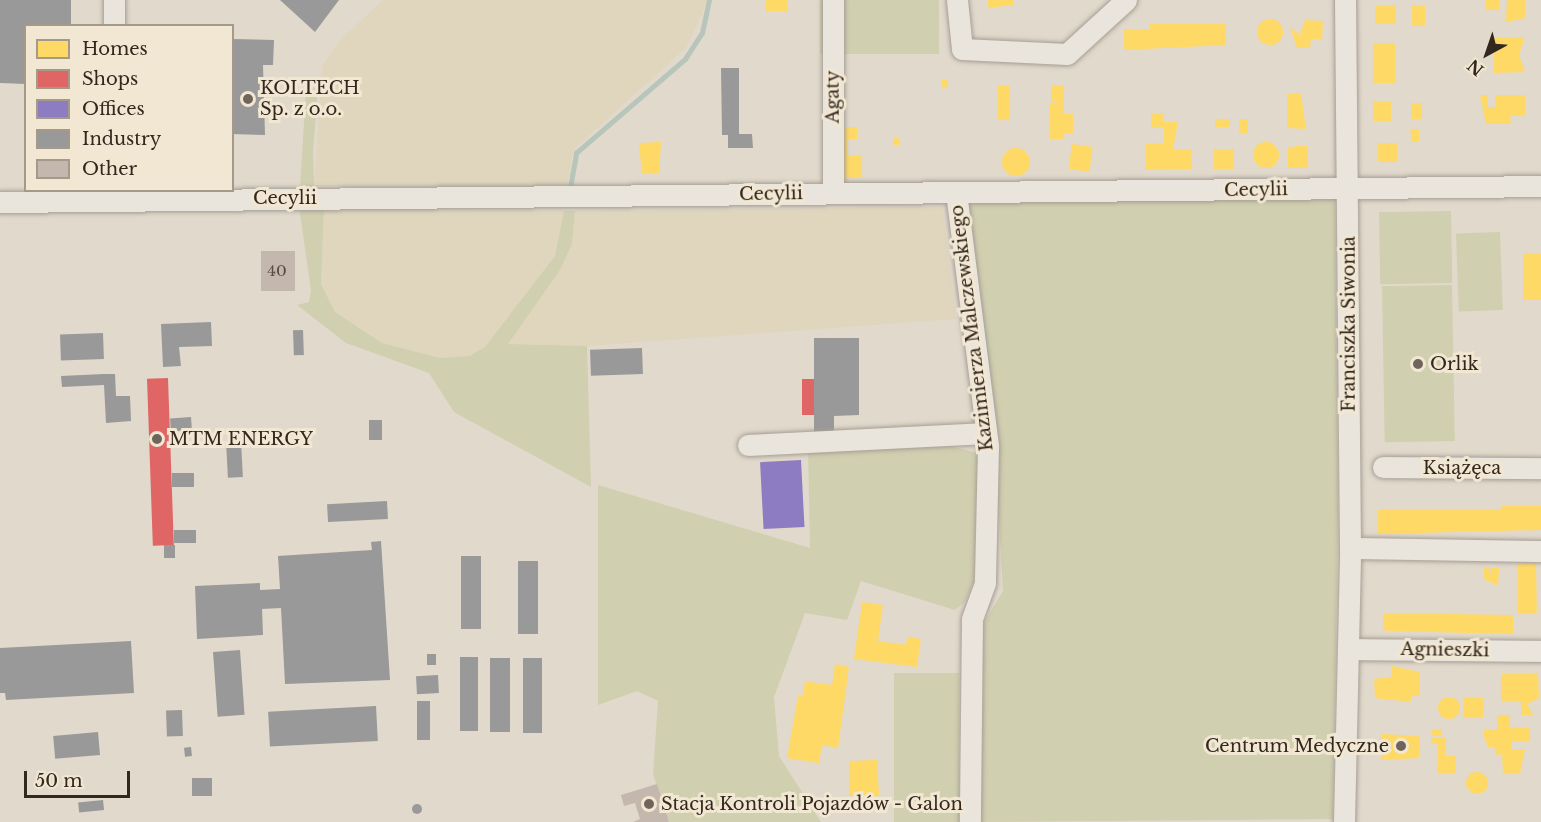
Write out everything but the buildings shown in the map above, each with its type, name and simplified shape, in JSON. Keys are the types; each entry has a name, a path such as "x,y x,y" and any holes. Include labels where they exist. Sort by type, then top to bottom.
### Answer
{"street":[{"path":"114,0 114,24"},
{"name":"Agaty","path":"833,0 833,193"},
{"path":"957,0 963,49 1067,54 1114,3"},
{"name":"Franciszka Siwonia","path":"1344,822 1350,548 1345,0"},
{"name":"Cecylii","path":"0,202 111,195 833,193 1541,186"},
{"name":"Kazimierza Malczewskiego","path":"956,192 986,433 985,583 972,619 970,822"},
{"path":"748,445 986,433"},
{"name":"Książęca","path":"1383,467 1541,468"},
{"path":"1350,548 1541,551"},
{"name":"Agnieszki","path":"1349,649 1541,651"}],"shaded area":[{"path":"383,0 708,0 686,48 574,149 567,188 314,186 322,66 340,40"},
{"path":"942,207 956,319 587,346 507,344 560,270 572,244 575,211"},
{"path":"324,208 564,211 555,256 485,347 469,356 440,358 382,343 335,312 321,284"}],"green space":[{"path":"820,0 939,0 939,54 820,54"},
{"path":"318,88 313,152 314,186 324,208 321,284 335,312 382,343 440,358 469,356 485,347 555,256 564,211 575,211 572,244 560,270 508,344 587,346 591,487 454,412 429,373 346,343 297,305 309,302 311,291 299,206 306,89"},
{"path":"1335,197 1338,509 1333,819 977,822 979,631 1003,591 993,417 967,201"},
{"path":"1451,211 1452,283 1380,284 1379,212"},
{"path":"1500,232 1503,310 1459,311 1456,234"},
{"name":"Orlik","path":"1452,285 1455,441 1385,442 1382,286"},
{"path":"950,446 978,453 974,582 964,603 955,610 861,581 847,620 805,613 774,697 779,756 821,822 669,822 653,774 658,701 637,691 598,705 598,485 810,548 808,447"},
{"path":"894,673 959,673 959,822 894,822"}],"waterway":[{"path":"570,188 576,153 685,59 702,33 709,0"}],"place":[{"name":"KOLTECH Sp. z o.o.","path":"248,99"},
{"name":"Orlik","path":"1418,364"},
{"name":"MTM ENERGY","path":"157,439"},
{"name":"Centrum Medyczne","path":"1401,746"},
{"name":"Stacja Kontroli Pojazdów - Galon","path":"649,804"}]}
